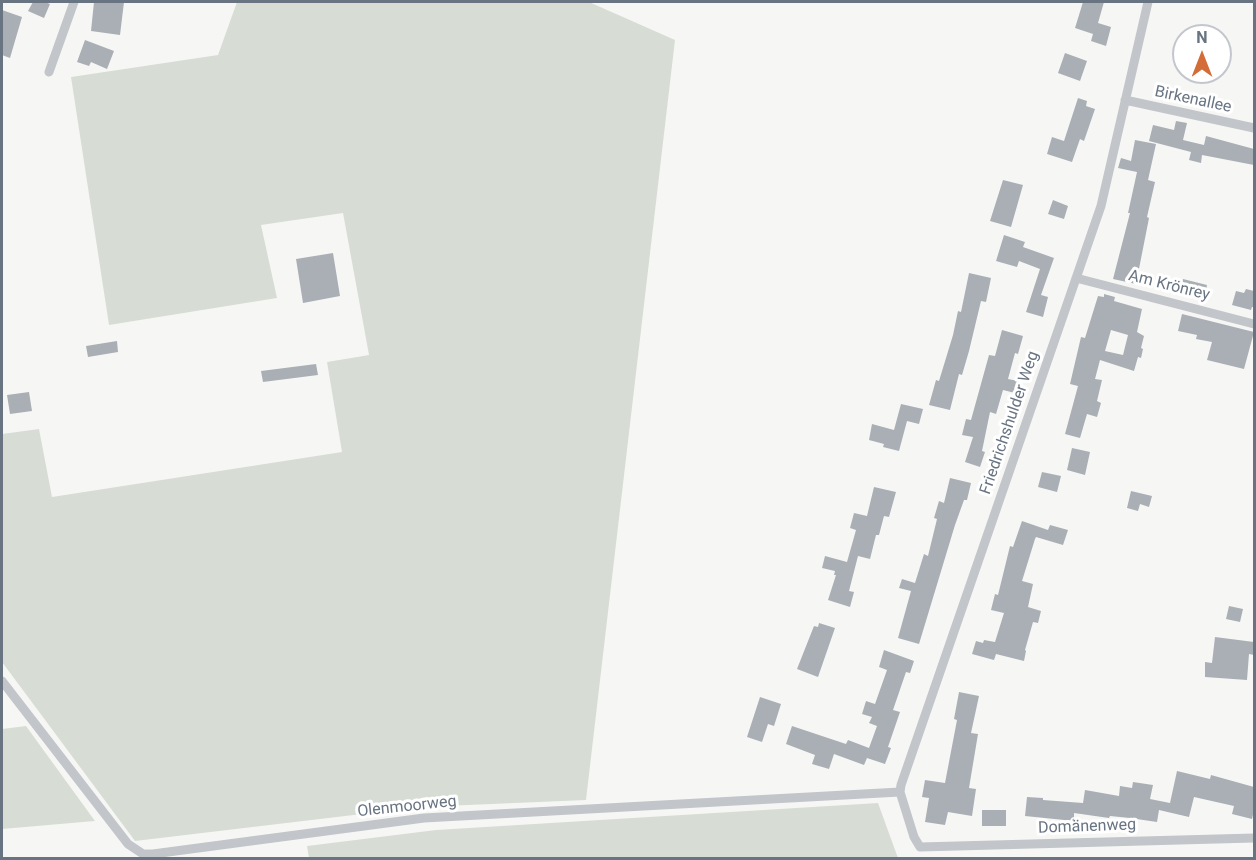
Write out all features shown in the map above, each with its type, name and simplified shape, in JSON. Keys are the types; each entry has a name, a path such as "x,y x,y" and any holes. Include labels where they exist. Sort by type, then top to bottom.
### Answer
{"street":[{"path":"49,72 74,2"},
{"name":"Friedrichshulder Weg","path":"900,792 913,746 1101,206 1148,2"},
{"name":"Birkenallee","path":"1125,100 1254,129"},
{"name":"Am Krönrey","path":"1076,278 1254,324"},
{"name":"Olenmoorweg","path":"2,681 121,835 135,850 143,854 165,853 424,818 589,811 900,792"},
{"path":"900,792 914,837 920,847 921,858"},
{"name":"Domänenweg","path":"920,847 1254,838"}],"shaded area":[{"path":"237,2 589,2 675,40 586,800 421,807 135,841 2,662 2,434 39,429 52,497 342,452 327,362 369,355 343,213 261,225 277,298 109,325 71,77 218,55"},
{"path":"26,726 95,821 2,829 2,729"},
{"path":"878,803 898,858 309,858 307,846 436,830"}],"building":[{"path":"33,2 50,4 44,18 28,11"},
{"path":"94,2 124,2 120,35 91,31"},
{"path":"1083,2 1104,2 1098,23 1111,27 1106,46 1091,41 1093,34 1075,28"},
{"path":"2,10 22,17 10,58 2,55"},
{"path":"85,40 114,51 107,69 91,62 89,66 77,62"},
{"path":"1065,53 1087,61 1080,81 1058,73"},
{"path":"1078,98 1087,101 1086,106 1095,109 1084,141 1080,139 1072,162 1047,154 1052,137 1064,141"},
{"path":"1176,121 1187,123 1183,140 1204,145 1206,136 1254,149 1254,165 1202,155 1201,163 1189,160 1191,152 1149,141 1153,125 1174,130"},
{"path":"1135,140 1156,144 1148,180 1155,182 1136,284 1113,279 1130,213 1128,213 1137,172 1118,168 1121,158 1131,161"},
{"path":"1003,180 1023,185 1011,227 990,221"},
{"path":"1053,200 1068,206 1064,219 1048,214"},
{"path":"1004,235 1025,242 1023,247 1054,258 1041,295 1048,297 1043,317 1026,312 1040,269 1019,261 1017,267 996,261"},
{"path":"333,253 340,296 303,303 296,259"},
{"path":"969,273 991,278 986,302 981,301 969,351 962,375 959,374 950,410 929,405 936,380 939,381 958,311 961,312"},
{"path":"1183,279 1207,285 1205,295 1199,294 1198,297 1180,292"},
{"path":"1246,289 1254,291 1254,307 1251,310 1232,305 1236,291 1244,293"},
{"path":"1104,294 1115,297 1114,301 1142,309 1137,332 1144,336 1141,348 1143,349 1134,371 1100,360 1095,379 1102,380 1097,401 1101,403 1097,417 1087,414 1080,438 1065,434 1078,386 1070,384 1081,337 1085,338 1098,296 1104,297","holes":["1111,330 1128,335 1123,355 1105,351"]},
{"path":"1182,314 1254,332 1244,369 1207,360 1212,342 1196,339 1197,335 1178,331"},
{"path":"1002,330 1023,336 1018,354 1015,353 1008,379 1018,381 1015,393 1003,390 996,414 990,412 982,451 985,452 980,467 965,462 973,437 962,435 966,419 971,420 989,355 995,356"},
{"path":"117,341 118,352 88,357 86,346"},
{"path":"316,364 318,375 263,382 261,371"},
{"path":"29,392 32,411 10,414 7,395"},
{"path":"901,404 923,409 919,424 907,421 899,451 869,440 872,424 894,430"},
{"path":"1072,448 1090,452 1085,475 1067,470"},
{"path":"1042,472 1061,476 1057,492 1038,487"},
{"path":"950,478 971,483 967,500 964,500 955,525 919,644 898,638 911,591 899,588 902,579 915,583 924,554 928,556 937,519 934,518 939,501 944,503"},
{"path":"874,487 896,492 889,517 884,516 879,535 876,535 870,559 858,556 849,591 854,592 850,607 828,600 836,575 834,575 835,571 822,568 825,556 847,562 856,530 850,528 854,513 867,516"},
{"path":"1131,491 1152,496 1149,507 1140,504 1138,511 1127,508"},
{"path":"1022,521 1048,530 1050,525 1068,530 1063,545 1036,537 1035,539 1022,581 1033,584 1028,607 1041,611 1038,623 1033,622 1024,661 996,654 994,660 972,654 976,641 995,642 1004,613 991,610 995,594 998,595 1010,546 1013,547"},
{"path":"1229,606 1243,609 1240,622 1226,619"},
{"path":"819,623 835,628 818,677 797,669 814,626 818,627"},
{"path":"1215,637 1254,642 1254,655 1249,654 1247,680 1205,677 1205,662 1212,663"},
{"path":"884,650 914,661 910,673 906,672 893,710 900,712 888,747 891,748 885,764 867,758 864,765 834,754 829,769 812,764 815,755 786,744 792,726 846,744 848,740 869,748 877,726 869,723 872,717 862,714 866,701 875,704 887,670 879,667"},
{"path":"959,692 979,696 971,733 978,734 969,788 976,789 972,816 948,812 945,825 925,822 929,798 922,797 925,780 945,783 957,720 954,719"},
{"path":"760,697 781,704 774,726 768,724 762,742 747,737"},
{"path":"1177,771 1210,779 1211,775 1254,787 1252,819 1232,814 1234,806 1194,797 1189,817 1159,810 1157,822 1074,813 1074,821 1025,816 1027,797 1083,803 1085,790 1119,796 1120,786 1132,788 1133,782 1153,785 1150,799 1170,803"},
{"path":"982,810 1006,810 1006,826 982,826"}]}
